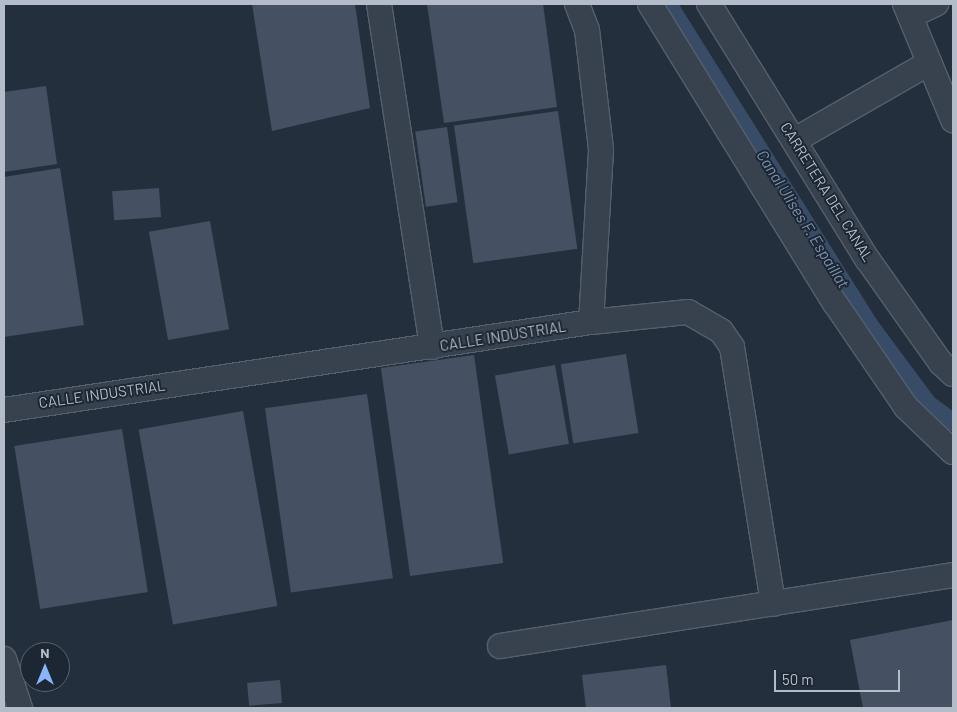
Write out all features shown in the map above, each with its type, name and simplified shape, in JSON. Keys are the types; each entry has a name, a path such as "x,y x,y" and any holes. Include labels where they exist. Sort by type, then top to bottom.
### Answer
{"street":[{"path":"379,4 432,348"},
{"path":"577,4 587,30 601,150 591,322"},
{"path":"650,4 840,311 906,407 953,452"},
{"name":"CARRETERA DEL CANAL","path":"709,4 868,260 953,374"},
{"path":"936,4 907,10 952,112"},
{"path":"795,140 929,63"},
{"name":"CALLE INDUSTRIAL","path":"6,406 432,348 591,322 688,312 713,325 732,347 773,604"},
{"path":"500,646 953,575"},
{"path":"4,659 20,708"}],"building":[{"path":"252,4 355,4 370,108 272,131"},
{"path":"427,4 543,4 557,107 444,123"},
{"path":"46,86 57,164 4,172 4,92"},
{"path":"558,111 577,249 473,263 454,126"},
{"path":"447,127 458,202 426,207 415,131"},
{"path":"60,168 84,325 4,337 4,177"},
{"path":"159,188 161,217 114,220 112,191"},
{"path":"210,221 229,329 168,340 149,232"},
{"path":"626,354 639,433 573,443 561,364"},
{"path":"474,355 503,563 410,576 381,368"},
{"path":"555,365 569,444 509,454 495,376"},
{"path":"367,394 393,578 291,593 265,408"},
{"path":"243,411 277,606 173,624 139,429"},
{"path":"122,429 148,592 40,609 14,446"},
{"path":"953,620 953,708 863,708 850,640"},
{"path":"666,665 671,708 586,708 582,675"},
{"path":"280,680 282,703 249,706 247,683"}],"waterway":[{"name":"Canal Ulises F. Espaillat","path":"668,4 868,323 928,404 953,422"}]}
